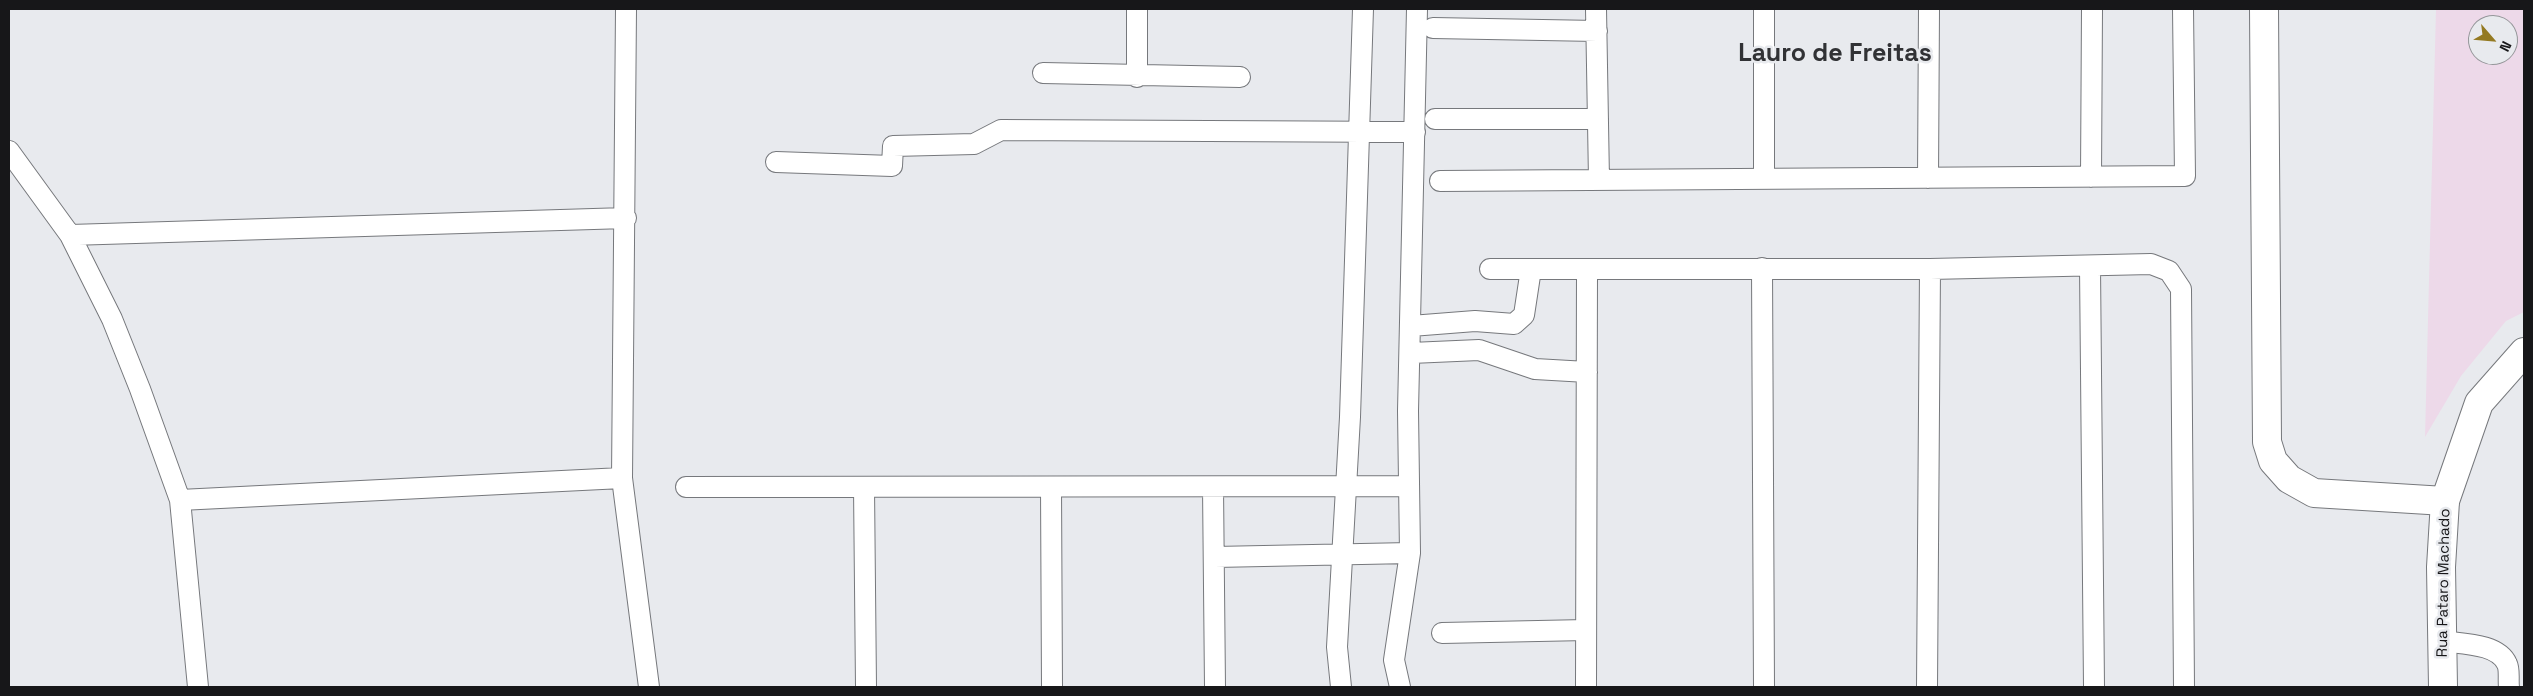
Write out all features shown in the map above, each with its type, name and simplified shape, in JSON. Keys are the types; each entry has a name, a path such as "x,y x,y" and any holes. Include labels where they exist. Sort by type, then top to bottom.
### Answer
{"street":[{"path":"2264,9 2267,442 2273,461 2289,478 2314,493 2445,502"},
{"name":"Rua Pataro Machado","path":"2443,687 2441,567 2445,502 2479,402 2524,352"}],"lane":[{"path":"626,9 626,218 622,478 649,687"},
{"path":"1137,9 1137,77"},
{"path":"1341,687 1337,647 1346,486 1363,9"},
{"path":"1400,687 1394,660 1410,553 1411,326 1417,9"},
{"path":"1596,9 1599,180"},
{"path":"1764,9 1764,179"},
{"path":"1928,178 1929,9"},
{"path":"2091,177 2092,9"},
{"path":"1440,181 2185,176 2183,9"},
{"path":"1433,28 1597,31"},
{"path":"1043,73 1137,77 1240,77"},
{"path":"1436,119 1598,119"},
{"path":"776,162 892,166 893,146 974,144 1001,130 1415,132"},
{"path":"9,151 70,235 119,337 180,500 198,687"},
{"path":"70,235 626,218"},
{"path":"1490,270 1930,269 2090,267 2151,264 2169,271 2181,289 2184,687"},
{"path":"2090,267 2094,687"},
{"path":"1762,268 1764,687"},
{"path":"1411,326 1475,321 1514,324 1524,315 1531,269"},
{"path":"1927,687 1930,269"},
{"path":"1586,687 1587,270"},
{"path":"1411,352 1479,350 1535,369 1587,372"},
{"path":"180,500 622,478"},
{"path":"686,487 1409,486"},
{"path":"864,487 866,687"},
{"path":"1051,487 1052,687"},
{"path":"1213,487 1215,687"},
{"path":"1215,557 1410,553"},
{"path":"1442,633 1586,630"},
{"path":"2442,640 2486,648 2500,654 2508,664 2509,687"}],"shaded area":[{"path":"2436,9 2524,9 2524,312 2506,321 2461,376 2425,437"}],"district":[{"name":"Lauro de Freitas","path":"1835,54"}]}
